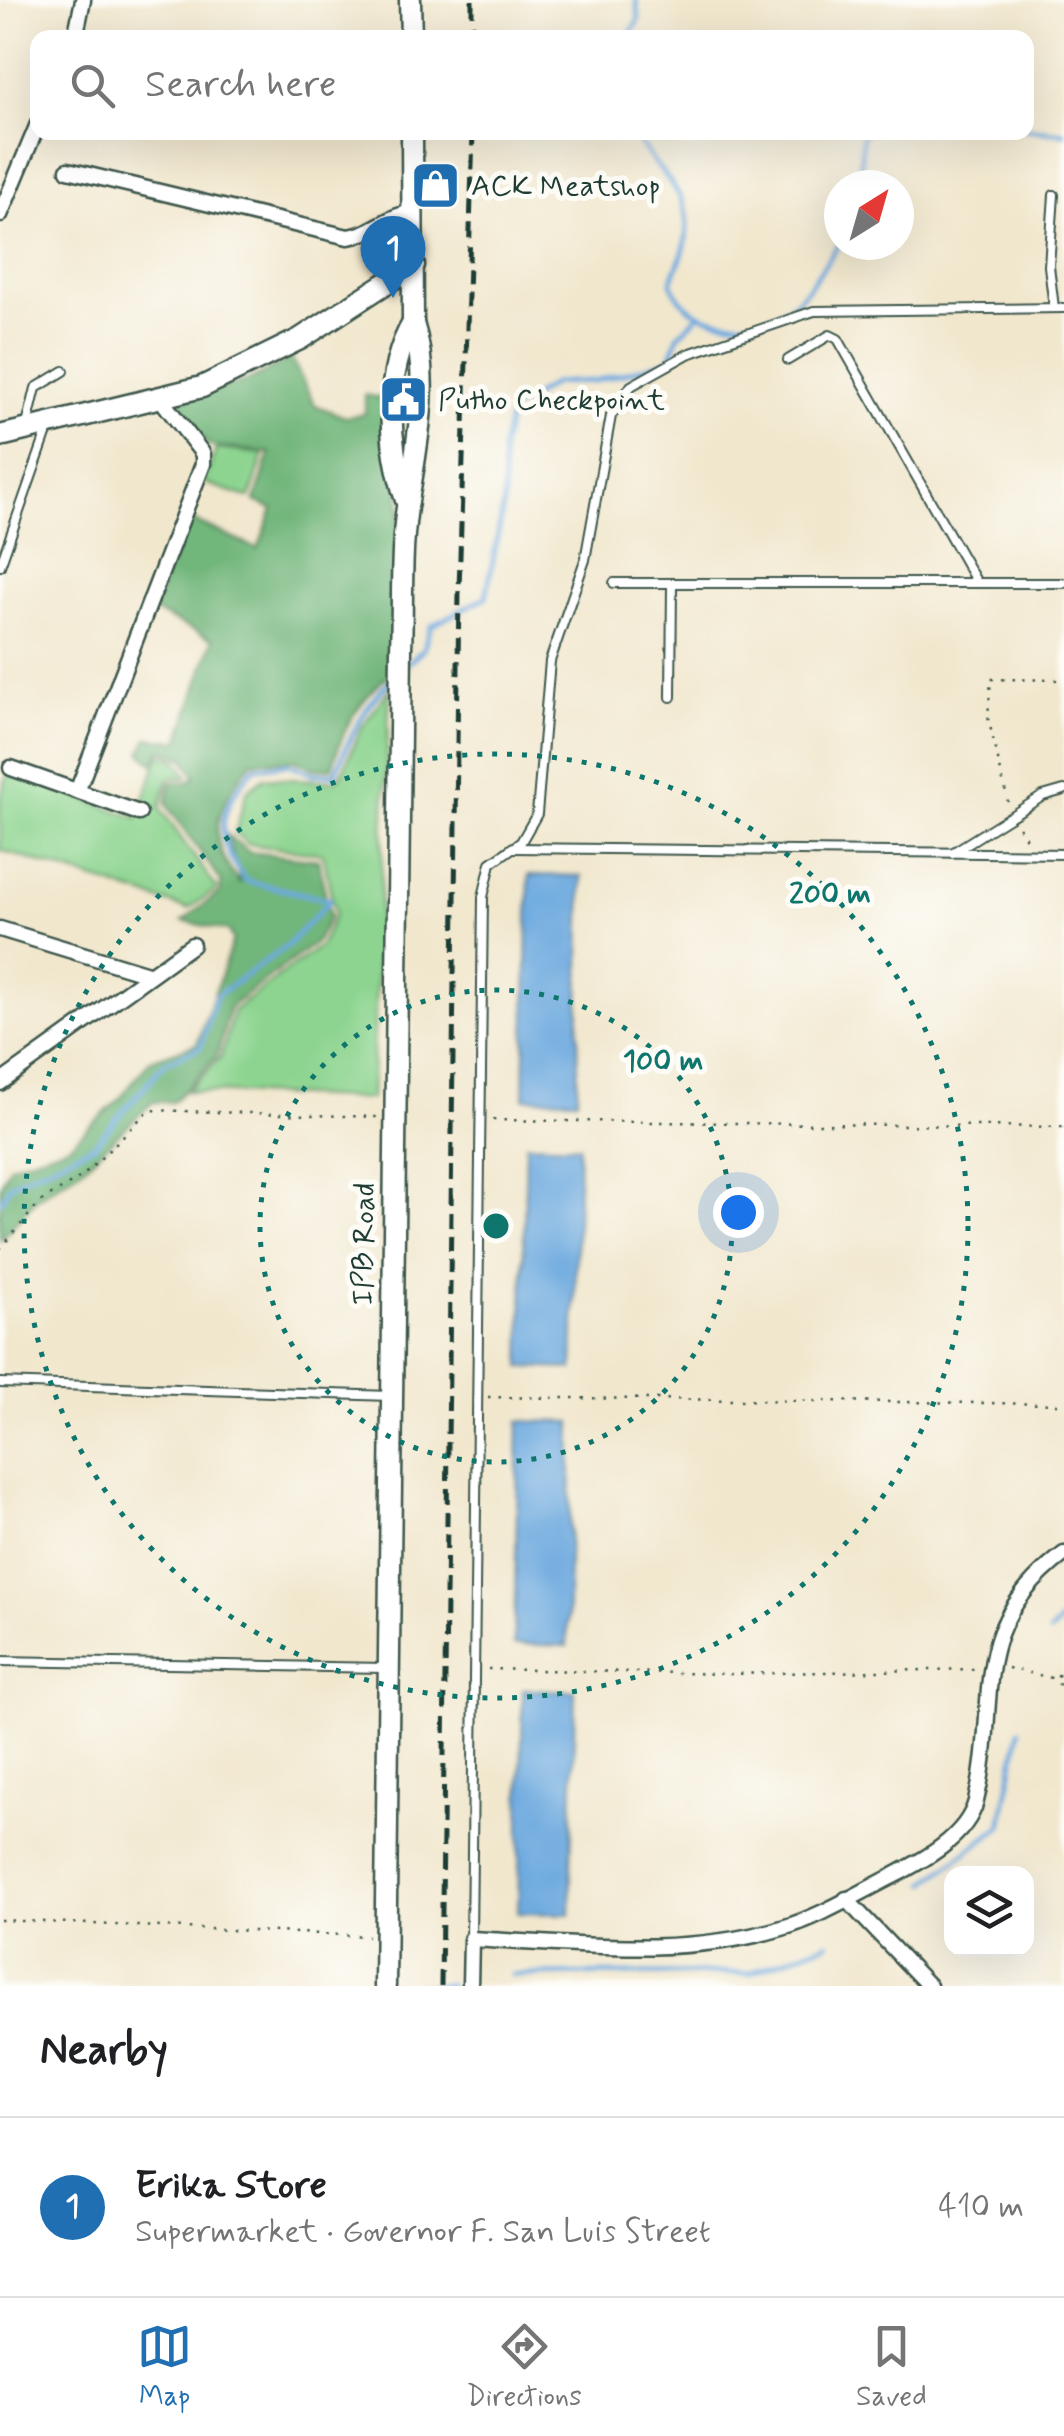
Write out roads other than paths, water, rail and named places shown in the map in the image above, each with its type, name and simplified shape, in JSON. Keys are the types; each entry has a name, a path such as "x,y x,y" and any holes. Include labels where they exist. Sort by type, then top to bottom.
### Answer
{"street":[{"path":"77,30 83,0"},
{"path":"410,0 411,30"},
{"path":"0,215 31,140"},
{"name":"IPB Road","path":"386,1986 399,730 407,503 393,460 393,430 398,348 413,323 412,140"},
{"path":"68,170 348,237 362,236 384,219 414,212"},
{"path":"0,436 160,398 250,366 328,322 414,265"},
{"path":"78,789 202,464 204,454 160,398"},
{"path":"11,768 78,789 138,814"},
{"path":"0,929 148,974"},
{"path":"2,1078 192,945"},
{"path":"470,1986 471,1940 703,1944 786,1928 923,1861 962,1825 975,1805 994,1646 1020,1594 1064,1554"},
{"path":"846,1899 929,1986"}],"lane":[{"path":"471,1940 484,886 491,863 531,829 537,814 550,661 585,560 611,416 630,386 688,354 814,311 1059,308 1049,266 1054,195"},
{"path":"788,360 830,335 838,339 976,581"},
{"path":"26,430 36,388 64,371"},
{"path":"0,566 46,445 49,424"},
{"path":"614,583 1064,584"},
{"path":"671,696 672,584"},
{"path":"952,854 1043,796 1064,790"},
{"path":"512,848 1064,854"},
{"path":"0,1384 391,1396"},
{"path":"0,1661 388,1668"}],"water":[{"path":"529,875 582,876 577,1099 524,1098"},
{"path":"526,1144 579,1146 573,1369 521,1367"},
{"path":"519,1421 572,1422 567,1646 514,1644"},
{"path":"523,1689 575,1691 570,1914 518,1913"}],"waterway":[{"path":"633,30 639,19 636,0"},
{"path":"1034,130 1064,133"},
{"path":"639,140 672,184 685,210 685,245 671,283 695,312 740,323 776,315 803,294 828,260"},
{"path":"861,170 862,140"},
{"path":"408,663 423,650 431,626 486,597 504,502 502,447 511,411 554,383 595,381 669,361 679,334 698,316"},
{"path":"0,1202 12,1183 94,1145 165,1063 200,1047 216,996 286,947 330,900 246,881 227,850 223,823 226,810 254,768 288,764 313,774 335,774 359,722 393,678"},
{"path":"1050,1632 1064,1618"},
{"path":"926,1883 1001,1826 1020,1730"},
{"path":"512,1975 749,1973 828,1943"},
{"path":"423,1986 449,1985"}],"railway":[{"path":"472,0 472,30"},
{"path":"441,1986 459,590 473,140"}],"place":[{"name":"ACK Meatshop","path":"436,185"},
{"name":"Erika Store","path":"393,298"},
{"name":"Putho Checkpoint","path":"403,399"}]}
